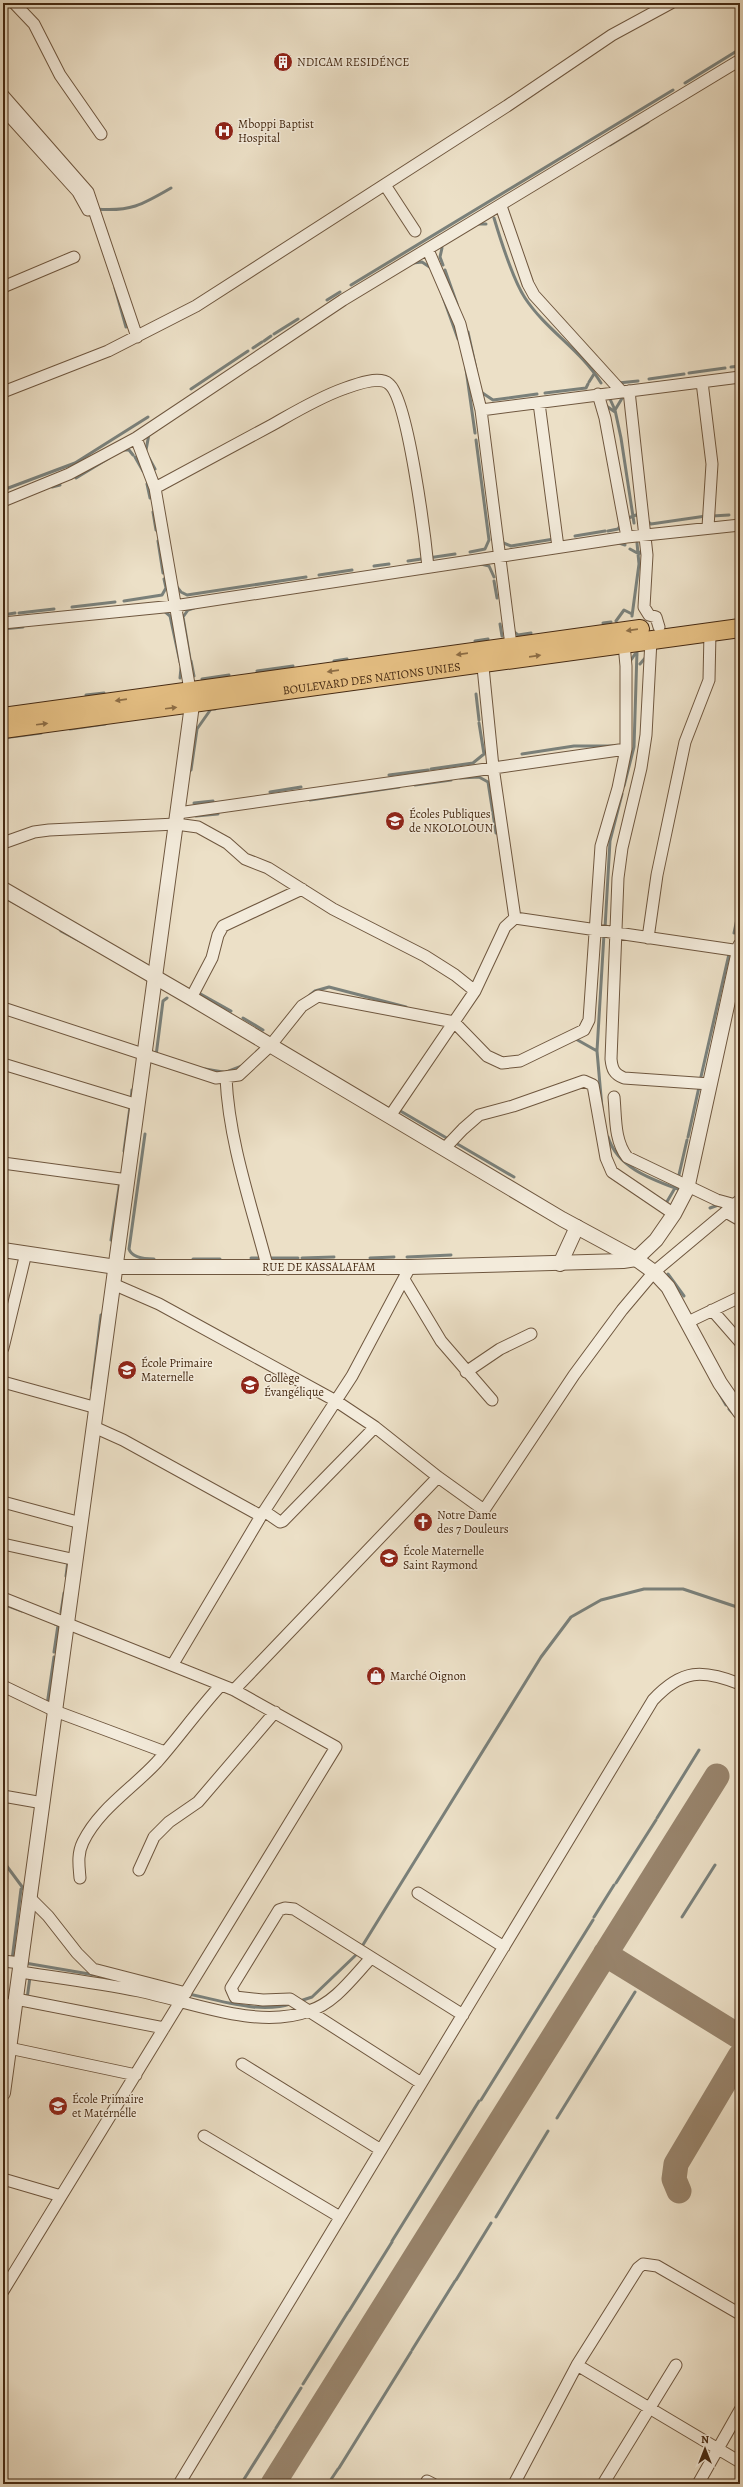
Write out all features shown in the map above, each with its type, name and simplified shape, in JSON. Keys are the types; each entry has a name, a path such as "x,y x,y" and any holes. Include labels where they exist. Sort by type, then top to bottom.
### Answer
{"main road":[{"name":"BOULEVARD DES NATIONS UNIES","path":"3,717 191,697 655,634 740,616"},
{"name":"BOULEVARD DES NATIONS UNIES","path":"512,653 624,644 655,634 710,632 740,628"},
{"name":"BOULEVARD DES NATIONS UNIES","path":"3,729 191,697"}],"street":[{"path":"14,3 34,24 60,76 101,134"},
{"path":"3,392 108,351 196,306 612,35 670,3"},
{"path":"3,501 69,474 136,438 292,332 740,60"},
{"path":"3,96 88,192 137,337"},
{"path":"3,109 83,198 94,230"},
{"path":"385,184 415,231"},
{"path":"501,206 528,284 534,295 626,391 647,555 644,607 648,615 656,617 646,735 641,768 622,848 615,933 610,1048 612,1070 616,1075 624,1078 710,1084"},
{"path":"428,250 460,324 481,410 498,556 512,653"},
{"path":"3,287 74,257"},
{"path":"481,410 740,377"},
{"path":"155,488 321,399 361,384 383,381 388,383 393,390 408,437 422,512 428,567"},
{"path":"702,382 712,464 708,527"},
{"path":"598,394 605,418 627,536"},
{"path":"539,403 558,547"},
{"path":"3,2093 9,2048 11,2003 20,1968 30,1898 177,818 191,697 174,606 155,488 136,438"},
{"path":"3,623 174,606 627,536 740,524"},
{"path":"648,938 657,875 685,742 709,680 710,632"},
{"path":"3,1008 216,1078 239,1076 270,1046 302,1006 318,996 454,1022 487,1056 502,1063 520,1060 584,1030 589,1020 601,846 618,788 626,750 626,666 624,644"},
{"path":"482,657 493,767 515,918"},
{"path":"3,843 24,835 48,830 177,818 493,767 626,750"},
{"path":"177,818 212,833 237,850 245,859 260,864 333,908 425,956 455,975 475,991"},
{"path":"3,889 191,998 577,1227 636,1259 654,1272 668,1287 720,1383 740,1412"},
{"path":"191,998 212,958 218,935 223,926 302,889"},
{"path":"515,918 740,950 686,1191 674,1214 656,1240 636,1259"},
{"path":"390,1116 475,991 505,927 515,918"},
{"path":"3,1064 138,1105"},
{"path":"226,1078 228,1103 238,1152 268,1269"},
{"path":"444,1149 463,1128 479,1115 513,1106 584,1081 588,1082 593,1085 606,1158 612,1172 674,1214"},
{"path":"614,1097 619,1144 627,1157 686,1191 717,1200 732,1208 740,1220"},
{"path":"3,1163 128,1180"},
{"path":"113,1284 159,1304 336,1401 375,1427 438,1477 484,1510 603,1334 654,1272 732,1208"},
{"path":"560,1264 577,1227"},
{"name":"RUE DE KASSALAFAM","path":"3,1250 116,1267 268,1269 410,1267 560,1264 636,1259"},
{"path":"3,1348 4,1336 26,1253"},
{"path":"173,1664 262,1513 336,1401 405,1281 410,1267"},
{"path":"405,1281 441,1341 466,1372 492,1400"},
{"path":"688,1322 740,1297"},
{"path":"712,1310 740,1342"},
{"path":"466,1372 500,1349 531,1334"},
{"path":"3,1382 97,1408"},
{"path":"94,1427 123,1440 280,1522 283,1521 375,1427"},
{"path":"234,1690 438,1477"},
{"path":"3,1502 81,1523"},
{"path":"3,1544 76,1560"},
{"path":"3,1598 173,1664 234,1690 336,1747 3,2291"},
{"path":"179,2484 653,1700 667,1685 681,1677 696,1673 715,1675 740,1684"},
{"path":"80,1878 80,1850 91,1829 165,1752 199,1708 221,1685"},
{"path":"3,1686 55,1711 165,1752"},
{"path":"139,1870 154,1837 169,1822 198,1802 274,1712"},
{"path":"3,1796 43,1803"},
{"path":"418,1892 504,1947"},
{"path":"30,1898 48,1916 77,1953 94,1969 183,1997 249,2015 274,2017 307,2010 337,1994 369,1957"},
{"path":"421,2084 290,1999 263,2000 235,1996 231,1988 279,1910 285,1908 294,1910 463,2015"},
{"path":"3,1961 20,1968 133,1990 183,1997"},
{"path":"11,2003 164,2028"},
{"path":"9,2048 136,2075"},
{"path":"242,2064 381,2150"},
{"path":"204,2136 340,2217"},
{"path":"3,2179 61,2196"},
{"path":"514,2484 577,2366 638,2268 643,2264 657,2266 740,2314"},
{"path":"603,2484 676,2365"},
{"path":"577,2366 740,2462"},
{"path":"698,2484 740,2410"}],"waterway":[{"path":"685,83 740,49"},
{"path":"351,285 673,90"},
{"path":"610,145 648,122"},
{"path":"96,209 108,210 135,206 152,199 171,188"},
{"path":"494,218 512,270 525,298 543,320 584,360 601,383"},
{"path":"478,224 486,224"},
{"path":"442,248 440,257 443,265"},
{"path":"413,263 422,262 431,268"},
{"path":"445,270 457,304"},
{"path":"115,288 126,327"},
{"path":"327,300 340,292"},
{"path":"443,297 458,339"},
{"path":"274,334 298,319"},
{"path":"468,332 476,369"},
{"path":"264,341 271,336"},
{"path":"253,348 262,342"},
{"path":"191,389 248,351"},
{"path":"731,367 740,366"},
{"path":"689,373 725,368"},
{"path":"466,369 475,433"},
{"path":"589,382 594,374"},
{"path":"649,379 684,374"},
{"path":"618,383 638,381"},
{"path":"545,393 586,388 588,384"},
{"path":"481,392 493,400 537,394"},
{"path":"615,410 624,395"},
{"path":"610,399 615,410 621,438 634,523"},
{"path":"605,405 615,412"},
{"path":"3,490 75,463 148,417"},
{"path":"146,450 149,434"},
{"path":"470,552 485,549 489,540 476,440"},
{"path":"122,450 129,450 133,455"},
{"path":"135,457 143,471"},
{"path":"76,478 109,458"},
{"path":"149,458 155,469"},
{"path":"147,484 150,498"},
{"path":"52,487 60,485"},
{"path":"153,512 156,530"},
{"path":"626,519 636,515 641,517"},
{"path":"712,516 729,515"},
{"path":"647,521 651,524 706,516"},
{"path":"608,531 618,529 621,525"},
{"path":"575,536 605,531"},
{"path":"501,542 511,546 554,539"},
{"path":"158,541 163,573"},
{"path":"619,543 625,545"},
{"path":"632,616 639,564 637,543"},
{"path":"630,549 639,554 643,549"},
{"path":"408,561 455,554"},
{"path":"374,566 389,564"},
{"path":"481,564 489,566 494,577"},
{"path":"319,575 352,570"},
{"path":"177,587 181,592 187,595 306,577"},
{"path":"124,601 162,595 166,588 164,579"},
{"path":"494,581 497,598"},
{"path":"72,607 115,602"},
{"path":"190,659 183,617 188,610 194,608"},
{"path":"19,613 54,609"},
{"path":"163,610 170,616 180,662"},
{"path":"616,621 624,610 632,614"},
{"path":"3,615 15,613"},
{"path":"603,623 611,622"},
{"path":"500,624 502,636"},
{"path":"3,629 23,627"},
{"path":"513,631 518,635 531,633"},
{"path":"475,641 488,639"},
{"path":"624,786 634,747 637,651"},
{"path":"628,658 631,660 635,654 637,655"},
{"path":"640,664 646,657"},
{"path":"334,661 347,659"},
{"path":"191,661 194,676"},
{"path":"257,671 293,666"},
{"path":"180,678 181,668"},
{"path":"202,679 229,675"},
{"path":"86,695 104,693"},
{"path":"476,694 479,720"},
{"path":"191,770 197,729 211,709 215,709"},
{"path":"431,769 473,763 484,754 479,723"},
{"path":"70,729 105,724"},
{"path":"3,738 41,733"},
{"path":"522,754 574,746 613,746"},
{"path":"389,775 428,770"},
{"path":"460,778 479,777 488,782 496,833"},
{"path":"415,785 451,780"},
{"path":"270,792 301,787"},
{"path":"310,800 399,787"},
{"path":"605,928 610,841 622,794"},
{"path":"194,803 213,801"},
{"path":"196,816 218,814"},
{"path":"5,898 33,913"},
{"path":"734,933 740,905"},
{"path":"61,931 91,947"},
{"path":"602,1108 597,1051 604,934"},
{"path":"700,1081 729,954"},
{"path":"310,995 315,991 329,987 406,1007"},
{"path":"197,992 231,1011"},
{"path":"156,1056 163,1001 167,998"},
{"path":"243,1018 263,1030"},
{"path":"574,1038 597,1051"},
{"path":"229,1071 242,1066"},
{"path":"205,1069 223,1072"},
{"path":"688,1137 699,1087"},
{"path":"131,1100 132,1090"},
{"path":"124,1151 130,1107"},
{"path":"397,1109 450,1140"},
{"path":"145,1134 129,1249 136,1256 154,1259"},
{"path":"608,1137 613,1148 628,1165 649,1178 683,1191"},
{"path":"678,1179 687,1140"},
{"path":"454,1142 514,1177"},
{"path":"111,1240 120,1181"},
{"path":"665,1205 675,1188"},
{"path":"710,1208 721,1204"},
{"path":"733,1210 740,1213"},
{"path":"407,1257 451,1255"},
{"path":"302,1258 334,1257"},
{"path":"370,1258 394,1257"},
{"path":"251,1258 298,1258"},
{"path":"193,1259 220,1259"},
{"path":"668,1274 684,1296"},
{"path":"92,1388 101,1315"},
{"path":"718,1391 726,1405"},
{"path":"729,1409 740,1421"},
{"path":"66,1576 68,1561"},
{"path":"361,1948 541,1657 571,1617 601,1600 644,1589 683,1589 740,1608"},
{"path":"61,1612 64,1593"},
{"path":"3,1604 22,1611"},
{"path":"54,1652 58,1625 55,1624"},
{"path":"47,1705 54,1657"},
{"path":"657,1818 699,1750"},
{"path":"616,1883 656,1820"},
{"path":"3,1861 26,1892"},
{"path":"682,1917 715,1865"},
{"path":"594,1917 614,1885"},
{"path":"12,1960 21,1889"},
{"path":"481,2100 593,1920"},
{"path":"300,2001 312,1997 358,1953"},
{"path":"25,1963 95,1975"},
{"path":"27,1999 30,1977"},
{"path":"557,2118 635,1992"},
{"path":"188,1994 227,2003 254,2007 267,2008 293,2003"},
{"path":"392,2241 479,2101"},
{"path":"496,2217 548,2131"},
{"path":"456,2280 491,2223"},
{"path":"349,2311 392,2242"},
{"path":"412,2350 455,2281"},
{"path":"303,2384 348,2312"},
{"path":"339,2468 411,2352"},
{"path":"276,2428 301,2388"},
{"path":"241,2484 275,2430"},
{"path":"328,2484 338,2469"}],"taxiway":[{"path":"273,2484 717,1776"},
{"path":"605,1954 740,2037"},
{"path":"679,2191 674,2179 676,2164 740,2056"}],"place":[{"name":"NDICAM RESIDÉNCE","path":"283,62"},
{"name":"Mboppi Baptist Hospital","path":"224,131"},
{"name":"Écoles Publiques de NKOLOLOUN","path":"395,821"},
{"name":"École Primaire Maternelle","path":"127,1370"},
{"name":"Collège Évangélique","path":"250,1385"},
{"name":"Notre Dame des 7 Douleurs","path":"423,1522"},
{"name":"École Maternelle Saint Raymond","path":"389,1558"},
{"name":"Marché Oignon","path":"376,1676"},
{"name":"École Primaire et Maternelle","path":"58,2106"}]}
